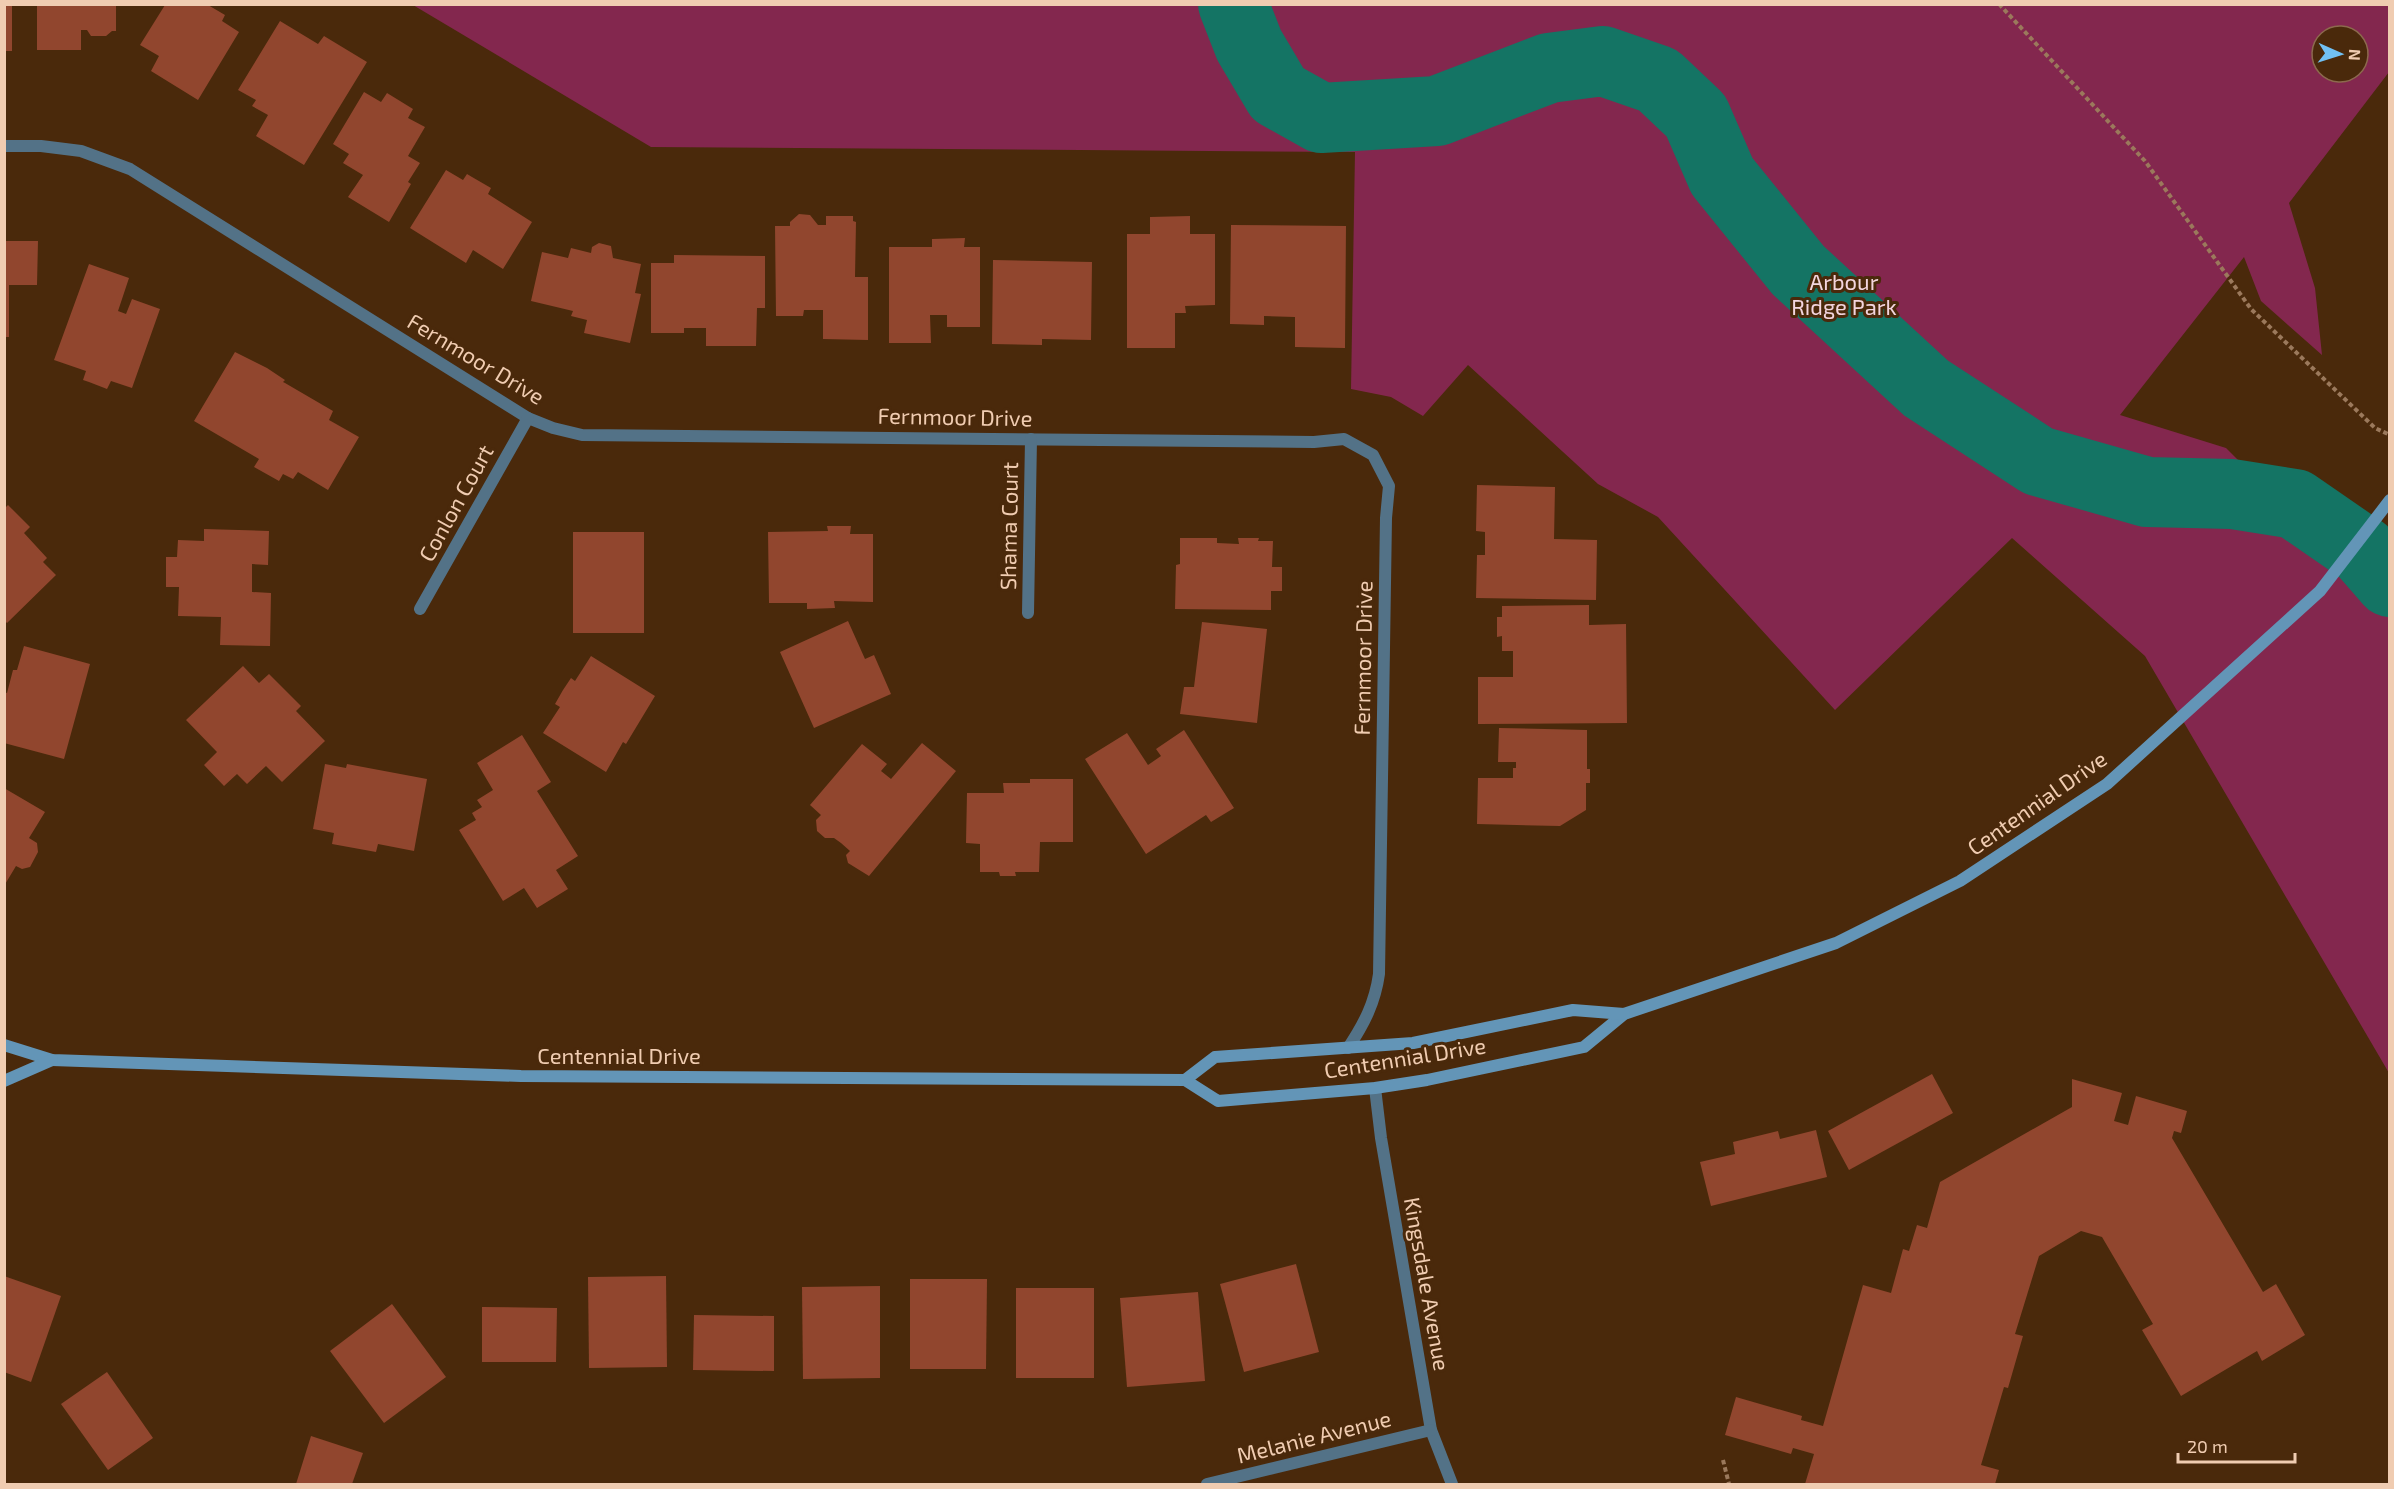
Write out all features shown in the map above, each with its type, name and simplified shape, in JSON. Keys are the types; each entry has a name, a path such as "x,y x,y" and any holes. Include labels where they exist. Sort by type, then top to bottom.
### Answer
{"main road":[{"name":"Centennial Drive","path":"4,1045 52,1060 521,1076 1185,1080 1218,1101 1375,1088 1426,1080 1584,1047 1624,1014 1836,943 1960,881 2107,784 2320,591 2390,500"},
{"name":"Centennial Drive","path":"1185,1080 1215,1057 1413,1043 1573,1010 1624,1014"},
{"name":"Centennial Drive","path":"4,1081 52,1060"}],"street":[{"name":"Fernmoor Drive","path":"4,146 41,146 81,152 130,169 528,418 553,428 582,435 1314,442 1344,439 1373,455 1389,486 1386,518 1380,905 1376,995 1367,1019 1348,1048"},
{"name":"Conlon Court","path":"420,609 528,418"},
{"name":"Shama Court","path":"1028,614 1031,439"},
{"name":"Kingsdale Avenue","path":"1375,1088 1381,1138 1431,1430 1452,1485"},
{"name":"Melanie Avenue","path":"1207,1485 1431,1430"}],"path":[{"path":"1999,4 2145,160 2251,309 2375,428 2390,435"},
{"path":"1723,1461 1729,1485"}],"green space":[{"name":"Arbour Ridge Park","path":"413,5 2389,5 2389,72 2289,203 2315,288 2322,355 2261,301 2244,257 2120,415 2226,448 2389,611 2389,1073 2145,656 2012,538 1835,710 1658,517 1598,484 1468,365 1423,416 1391,397 1351,389 1355,152 651,147"}],"building":[{"path":"4,4 12,4 12,51 4,51"},
{"path":"37,4 116,4 116,31 106,36 91,36 87,30 81,30 81,50 37,50"},
{"path":"165,5 208,5 225,15 222,21 239,32 198,100 151,71 159,56 140,45"},
{"path":"280,21 318,44 324,36 367,62 304,165 256,136 268,115 252,106 256,100 238,90"},
{"path":"364,92 381,102 387,93 413,109 408,118 425,127 408,156 420,163 408,182 411,184 389,222 348,197 363,175 343,163 349,154 333,144"},
{"path":"446,170 463,180 467,174 491,188 488,194 532,222 503,269 473,250 466,263 410,228"},
{"path":"799,214 810,215 818,225 826,225 826,216 853,216 853,221 856,222 855,277 868,277 868,340 823,339 823,310 804,310 803,316 776,316 775,226 790,226 790,222"},
{"path":"1190,216 1190,234 1215,234 1215,305 1185,306 1186,313 1175,313 1175,348 1127,348 1127,234 1150,234 1150,217"},
{"path":"1231,225 1346,226 1345,348 1295,347 1295,317 1264,316 1264,325 1230,324"},
{"path":"965,238 964,247 980,247 980,327 947,327 947,315 930,315 931,343 889,343 889,247 932,247 932,239"},
{"path":"4,241 38,241 37,285 9,285 9,337 4,337"},
{"path":"599,243 611,246 613,258 641,264 635,293 641,294 630,343 584,333 587,320 571,316 573,311 531,301 542,252 568,258 571,248 591,253 592,247"},
{"path":"674,255 765,256 765,308 757,308 756,346 706,346 706,328 684,328 684,333 651,333 651,263 674,263"},
{"path":"993,260 1092,262 1091,340 1042,339 1042,345 992,344"},
{"path":"89,264 129,278 118,311 126,314 132,299 160,309 132,388 111,381 107,389 83,380 86,371 54,360"},
{"path":"235,352 267,368 285,380 283,382 333,411 329,420 359,437 328,490 298,472 293,479 283,474 279,481 254,467 259,459 194,421"},
{"path":"1477,485 1555,487 1554,539 1597,540 1596,600 1476,598 1477,555 1485,555 1485,532 1476,531"},
{"path":"8,505 30,527 24,533 47,558 43,562 56,575 7,623 4,620 4,509"},
{"path":"827,526 851,526 850,534 873,534 873,602 834,601 835,608 807,609 807,603 769,603 768,532 828,531"},
{"path":"204,529 269,531 268,565 252,564 252,592 271,593 270,646 220,645 221,617 178,616 179,587 166,587 166,557 177,557 178,540 204,541"},
{"path":"573,532 644,532 644,633 573,633"},
{"path":"1180,538 1217,538 1217,543 1239,544 1238,538 1273,541 1272,567 1282,567 1282,591 1271,591 1271,610 1175,609 1176,565 1180,564"},
{"path":"1589,605 1589,625 1626,624 1627,723 1478,724 1478,677 1513,677 1513,651 1502,651 1502,636 1497,637 1497,617 1502,617 1502,606"},
{"path":"848,621 865,659 874,655 891,694 814,728 780,652"},
{"path":"1202,622 1267,629 1257,723 1180,714 1184,687 1194,687"},
{"path":"24,646 90,664 64,759 4,743 4,692 7,693 13,670 17,670"},
{"path":"591,656 655,696 626,744 623,742 606,772 543,733 560,707 555,704 563,690 571,678 575,681"},
{"path":"243,666 259,683 269,674 301,706 296,711 325,741 282,782 266,766 247,784 237,774 224,786 204,765 217,752 186,720"},
{"path":"1499,728 1587,730 1587,769 1590,769 1590,783 1586,783 1586,810 1560,826 1477,824 1478,778 1513,778 1513,768 1516,768 1516,762 1498,762"},
{"path":"1184,730 1234,808 1211,822 1206,815 1146,854 1085,759 1127,733 1148,765 1161,756 1156,749"},
{"path":"522,735 551,782 537,791 578,856 556,870 568,889 537,908 524,888 503,901 459,830 476,820 472,813 482,807 477,800 493,790 477,763"},
{"path":"922,743 956,771 869,876 848,863 846,855 850,851 841,843 834,838 825,838 817,831 816,820 821,815 810,805 862,744 887,764 881,771 891,779"},
{"path":"325,764 346,768 347,764 427,779 414,851 378,844 376,852 332,844 334,833 313,829"},
{"path":"1030,779 1073,779 1073,842 1040,842 1039,872 1015,872 1016,876 1000,876 999,872 980,872 980,844 966,843 967,793 1004,793 1003,783 1030,783"},
{"path":"4,788 45,812 29,838 37,843 38,852 30,867 22,869 16,866 4,886"},
{"path":"1932,1074 1953,1113 1849,1170 1828,1131"},
{"path":"2072,1079 2122,1093 2114,1121 2128,1125 2136,1096 2187,1111 2181,1133 2174,1131 2172,1138 2263,1292 2276,1284 2305,1335 2262,1361 2257,1351 2181,1396 2142,1330 2153,1324 2102,1237 2081,1231 2039,1256 2015,1334 2023,1336 2008,1388 2004,1387 1981,1465 1999,1470 1995,1484 1805,1484 1814,1454 1793,1448 1791,1454 1725,1435 1736,1397 1802,1416 1801,1420 1823,1426 1863,1285 1891,1293 1903,1249 1909,1251 1917,1225 1927,1228 1940,1182 2072,1107"},
{"path":"1816,1130 1827,1177 1711,1206 1700,1162 1735,1154 1733,1142 1778,1131 1780,1139"},
{"path":"1296,1264 1319,1352 1244,1372 1220,1284"},
{"path":"4,1276 61,1296 31,1382 4,1372"},
{"path":"666,1276 667,1367 589,1368 588,1277"},
{"path":"910,1279 987,1279 986,1369 910,1369"},
{"path":"880,1286 880,1378 803,1379 802,1287"},
{"path":"1016,1288 1094,1288 1094,1378 1016,1378"},
{"path":"1198,1292 1205,1381 1127,1387 1120,1298"},
{"path":"392,1304 446,1377 384,1423 330,1351"},
{"path":"482,1307 557,1308 556,1362 482,1362"},
{"path":"694,1315 774,1316 774,1371 693,1370"},
{"path":"107,1372 153,1438 108,1470 61,1404"},
{"path":"311,1436 363,1453 352,1484 296,1484"}],"waterway":[{"path":"1233,4 1249,45 1278,94 1321,118 1437,111 1549,68 1603,61 1658,80 1696,116 1722,176 1798,270 1926,388 2038,461 2147,492 2232,494 2295,504 2363,551 2390,582"}]}
